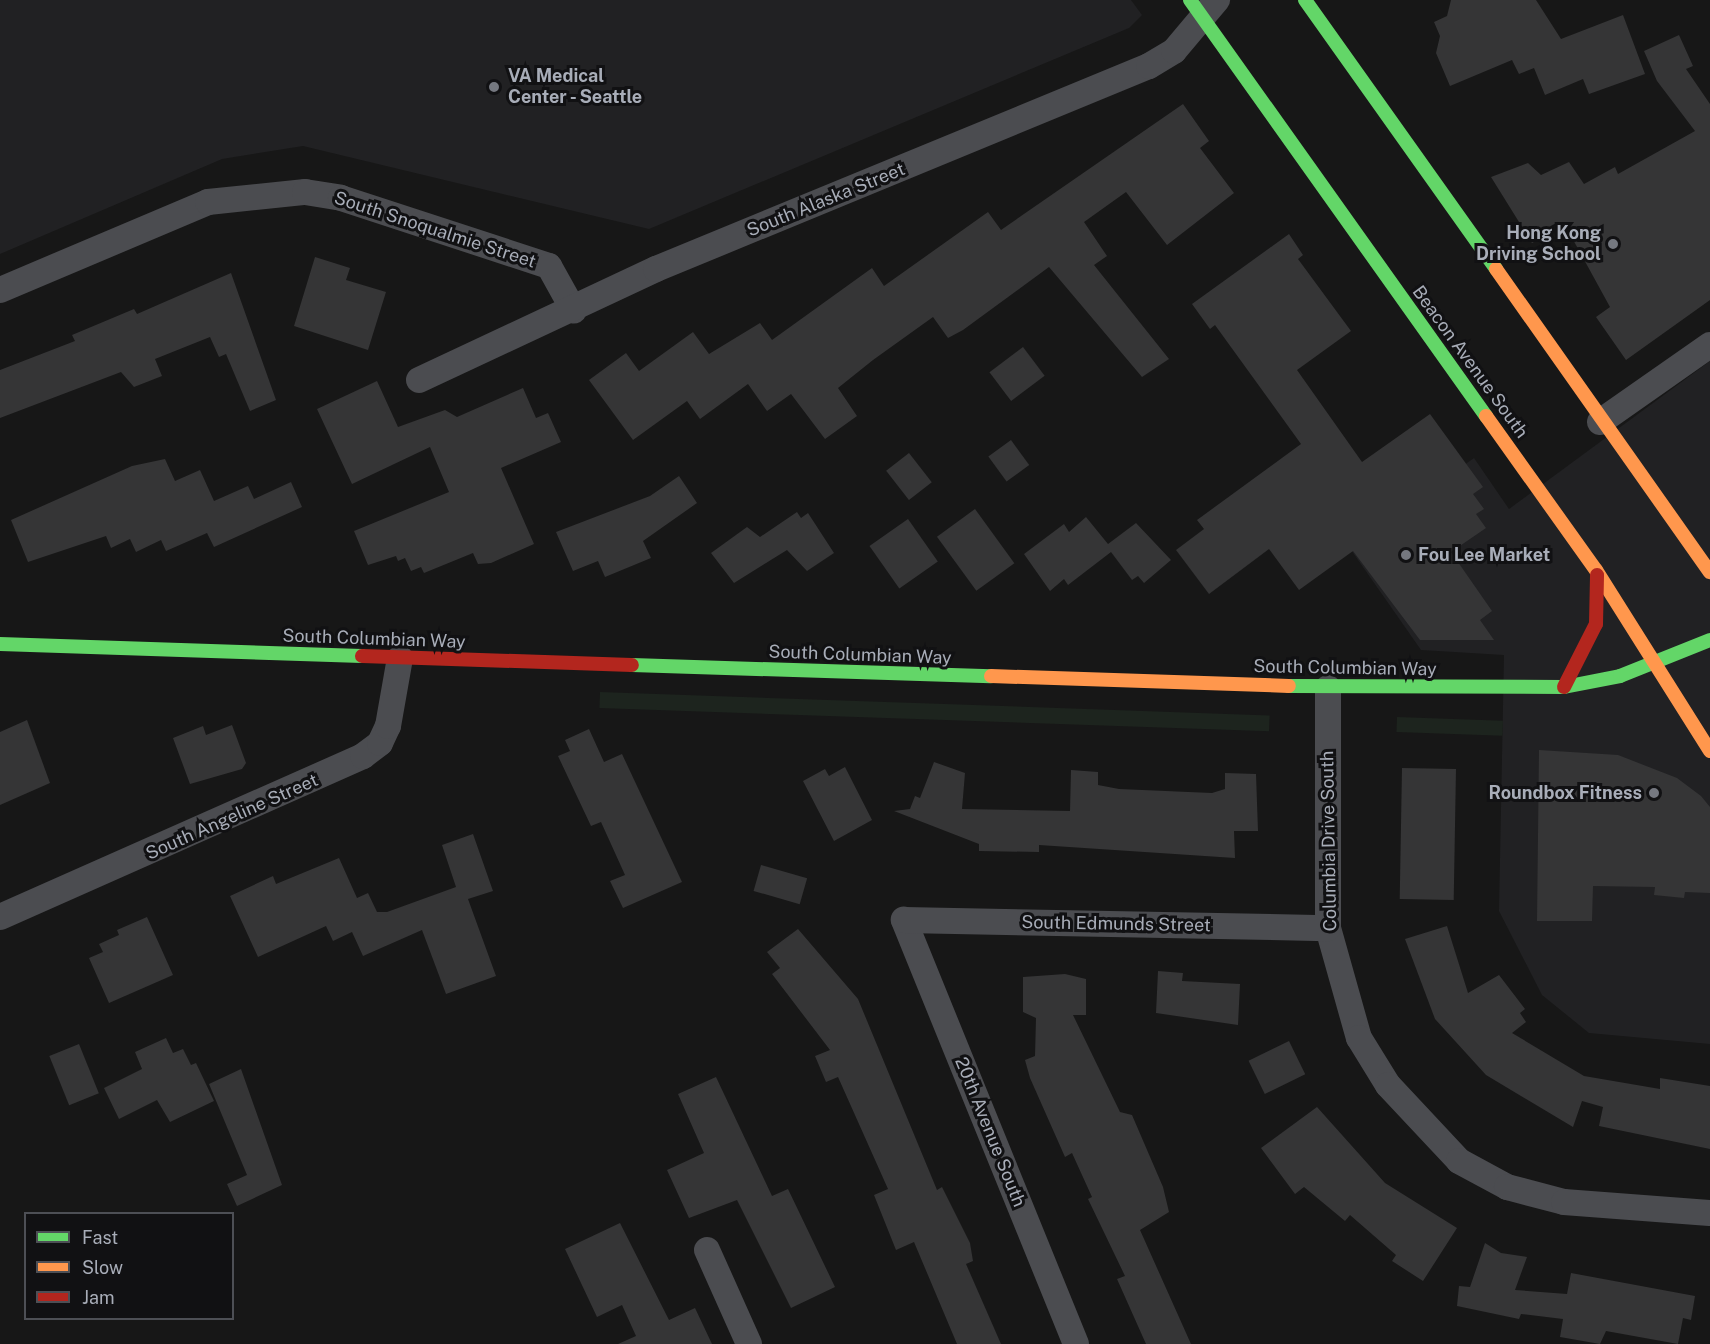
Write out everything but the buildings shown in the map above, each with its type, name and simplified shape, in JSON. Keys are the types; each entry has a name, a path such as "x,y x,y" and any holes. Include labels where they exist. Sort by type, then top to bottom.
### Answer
{"main road":[{"path":"1305,0 1524,304 1600,422 1710,572"},
{"name":"Beacon Avenue South","path":"1195,9 1596,570 1651,664 1710,752"},
{"path":"1564,687 1596,624 1596,570"},
{"name":"South Columbian Way","path":"0,644 1328,688 1564,687 1651,664 1710,640"}],"street":[{"name":"South Alaska Street","path":"419,380 574,311 656,269 1149,66 1174,51 1195,9 1217,0"},
{"name":"South Snoqualmie Street","path":"0,290 208,202 305,192 341,198 549,266 574,311"},
{"path":"1600,422 1710,345"},
{"name":"South Angeline Street","path":"0,917 363,756 388,726 400,658"},
{"name":"Columbia Drive South","path":"1328,688 1328,928 1359,1038 1417,1120 1459,1161 1507,1187 1564,1202 1710,1213"},
{"name":"South Edmunds Street","path":"904,920 1328,928"},
{"name":"20th Avenue South","path":"904,920 1076,1344"},
{"path":"707,1250 749,1344"}],"shaded area":[{"name":"VA Medical Center - Seattle","path":"0,0 1131,0 1142,15 1129,28 649,229 303,146 222,159 0,254"},
{"path":"1710,361 1710,1044 1589,1033 1542,995 1499,911 1504,655 1421,650 1349,547 1474,458 1509,509"},
{"path":"600,692 1270,715 1269,731 599,708"},
{"path":"1397,717 1503,721 1502,736 1396,732"}],"traffic: fast":[{"path":"1190,0 1486,416"},
{"path":"1305,0 1496,269"},
{"path":"1289,686 1564,687 1620,676 1710,640"},
{"path":"0,644 362,656"},
{"path":"632,665 991,676"}],"traffic: slow":[{"path":"1496,269 1710,572"},
{"path":"1486,416 1596,570 1710,751"},
{"path":"991,676 1289,686"}],"traffic: jam":[{"path":"1564,687 1596,624 1597,575"},
{"path":"362,656 632,665"}],"place":[{"name":"VA Medical Center - Seattle","path":"494,87"},
{"name":"Hong Kong Driving School","path":"1613,244"},
{"name":"Fou Lee Market","path":"1406,555"},
{"name":"Roundbox Fitness","path":"1654,793"}]}
